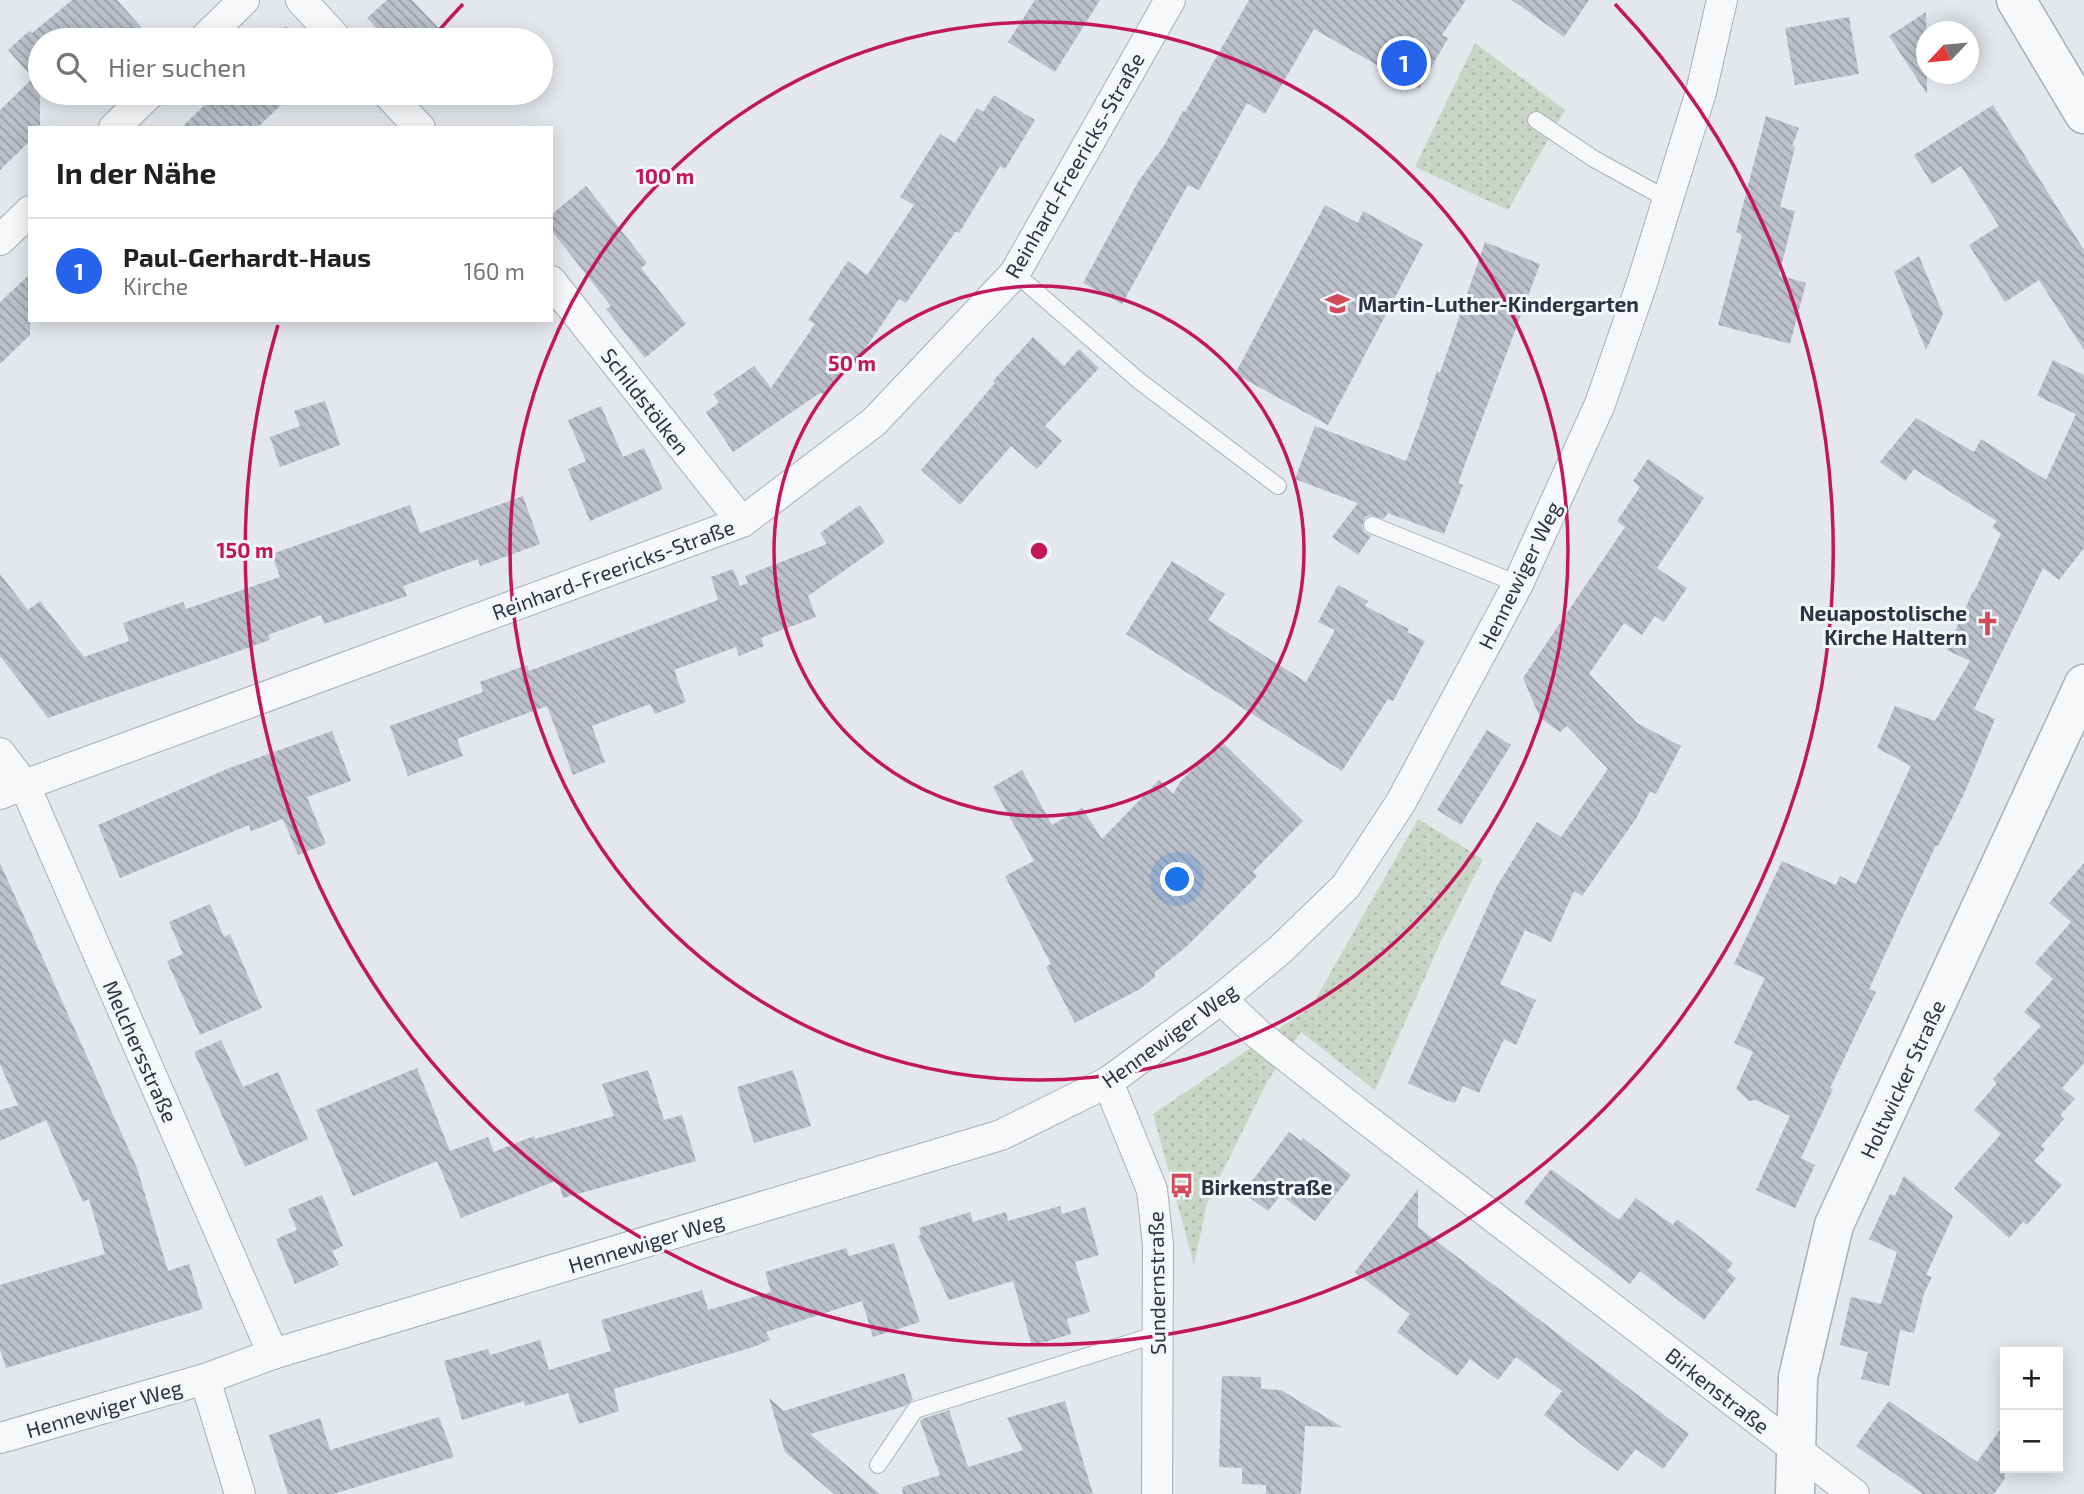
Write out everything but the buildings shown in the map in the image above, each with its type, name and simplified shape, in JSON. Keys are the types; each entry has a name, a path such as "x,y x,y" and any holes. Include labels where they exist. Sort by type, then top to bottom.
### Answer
{"street":[{"path":"215,28 244,0"},
{"path":"301,0 327,28"},
{"name":"Reinhard-Freericks-Straße","path":"13,790 742,522 874,422 1015,273 1170,0"},
{"name":"Hennewiger Weg","path":"0,1438 205,1379 273,1354 1001,1135 1108,1082 1221,999 1281,949 1346,886 1401,802 1518,584 1600,404 1701,92 1722,0"},
{"path":"2016,0 2084,114"},
{"path":"116,126 138,105"},
{"path":"398,105 418,126"},
{"path":"0,240 28,213"},
{"name":"Schildstölken","path":"553,284 742,522"},
{"name":"Holtwicker Straße","path":"1795,1494 1798,1377 1834,1226 2084,684"},
{"name":"Melchersstraße","path":"0,753 13,790 273,1354"},
{"name":"Birkenstraße","path":"1221,999 1259,1035 1358,1113 1854,1494"},
{"name":"Sundernstraße","path":"1108,1082 1152,1190 1158,1245 1157,1494"},
{"path":"205,1379 240,1494"}],"lane":[{"path":"1536,120 1594,159 1667,200"},
{"path":"1015,273 1139,380 1278,486"},
{"path":"1372,525 1518,584"},
{"path":"878,1465 915,1410 1158,1334"}],"green space":[{"path":"1475,43 1565,110 1508,210 1415,167"},
{"path":"1418,819 1483,859 1441,941 1375,1090 1301,1032 1268,1080 1207,1203 1194,1265 1153,1114 1311,1007"}],"place":[{"name":"Paul-Gerhardt-Haus","path":"1404,63"},
{"name":"Martin-Luther-Kindergarten","path":"1338,303"},
{"name":"Neuapostolische Kirche Haltern","path":"1987,624"},
{"name":"Birkenstraße","path":"1181,1186"}]}
